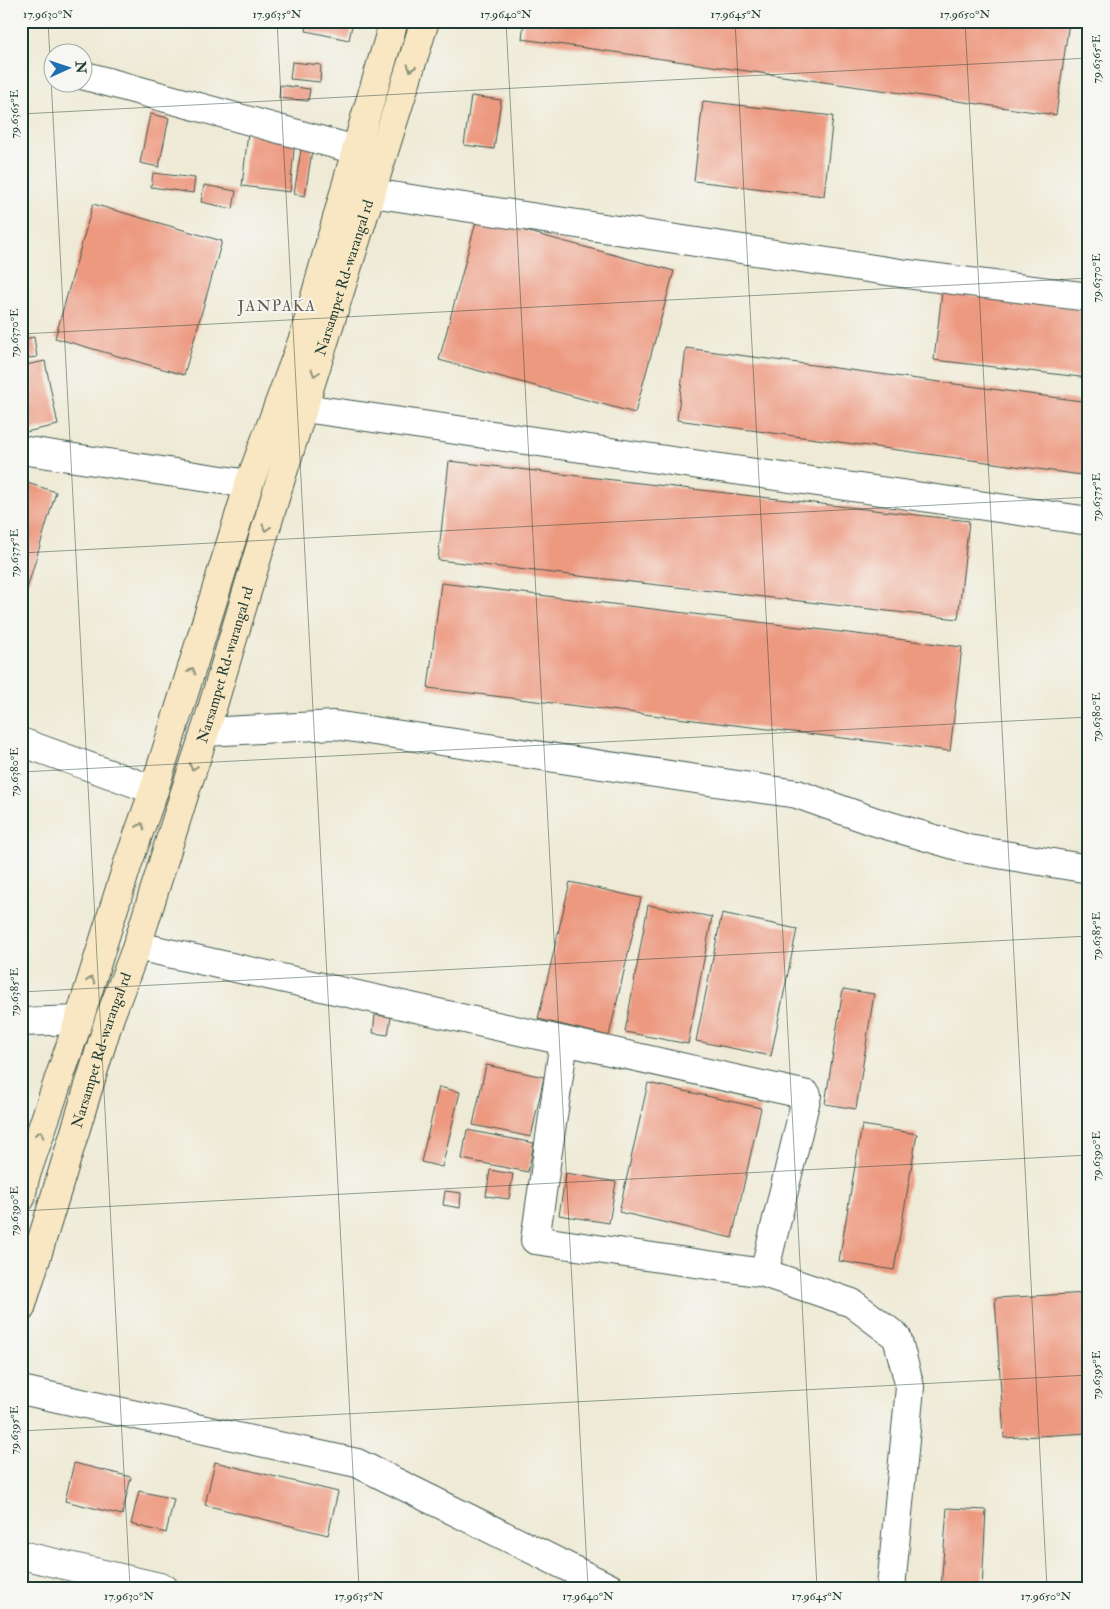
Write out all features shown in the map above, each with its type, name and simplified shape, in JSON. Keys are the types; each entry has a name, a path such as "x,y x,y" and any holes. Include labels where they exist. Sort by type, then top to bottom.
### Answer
{"main road":[{"name":"Narsampet Rd-warangal rd","path":"21,1198 25,1178 154,790 249,484 304,336 394,21"},
{"name":"Narsampet Rd-warangal rd","path":"21,1308 110,1017 137,946 185,792 206,732 304,408 425,21"}],"street":[{"path":"92,78 356,150"},
{"path":"372,193 907,274 1089,297"},
{"path":"304,408 1089,521"},
{"path":"21,450 249,484"},
{"path":"206,732 334,725 797,794 873,821 968,849 1089,868"},
{"path":"21,742 154,790"},
{"path":"137,946 807,1095 764,1273"},
{"path":"21,1022 79,1020"},
{"path":"564,1041 535,1240 764,1273 852,1303 897,1337 910,1387 891,1588"},
{"path":"21,1390 357,1463 610,1588"},
{"path":"21,1555 164,1588"}],"building":[{"path":"308,21 353,21 349,40 306,31"},
{"path":"524,21 1069,22 1056,115 522,39"},
{"path":"292,62 321,65 320,82 290,79"},
{"path":"280,85 310,89 308,101 279,98"},
{"path":"471,96 501,100 494,149 464,145"},
{"path":"703,101 833,116 824,196 694,181"},
{"path":"150,114 169,118 159,167 140,163"},
{"path":"248,133 295,139 290,192 242,186"},
{"path":"302,143 313,144 305,196 294,194"},
{"path":"153,173 195,178 193,193 151,187"},
{"path":"204,185 236,191 233,209 201,202"},
{"path":"93,204 222,241 184,375 55,338"},
{"path":"477,218 674,271 635,413 439,360"},
{"path":"942,292 1089,309 1089,378 934,360"},
{"path":"34,337 37,357 21,359 21,340"},
{"path":"686,348 1089,402 1089,476 677,420"},
{"path":"45,361 58,425 21,433 21,366"},
{"path":"449,461 969,521 958,619 438,560"},
{"path":"21,481 56,492 24,599 21,598"},
{"path":"441,583 962,647 950,751 428,688"},
{"path":"570,882 641,898 609,1036 538,1019"},
{"path":"648,905 712,917 688,1044 625,1032"},
{"path":"722,913 797,929 771,1056 696,1041"},
{"path":"843,989 874,994 856,1109 825,1104"},
{"path":"375,1015 391,1017 388,1035 373,1033"},
{"path":"486,1065 544,1077 531,1137 473,1125"},
{"path":"648,1083 761,1108 732,1238 619,1212"},
{"path":"439,1087 460,1092 442,1167 421,1162"},
{"path":"862,1125 917,1134 894,1270 839,1261"},
{"path":"467,1130 534,1143 528,1172 462,1159"},
{"path":"490,1170 513,1174 509,1199 486,1196"},
{"path":"566,1173 616,1182 609,1223 559,1215"},
{"path":"445,1191 461,1193 460,1208 443,1205"},
{"path":"1089,1293 1089,1433 1004,1438 995,1298"},
{"path":"215,1462 338,1492 328,1535 205,1505"},
{"path":"74,1463 131,1477 122,1515 65,1501"},
{"path":"139,1491 174,1499 166,1533 131,1524"},
{"path":"947,1508 986,1510 982,1588 941,1588"}],"district":[{"name":"JANPAKA","path":"277,306"}]}
